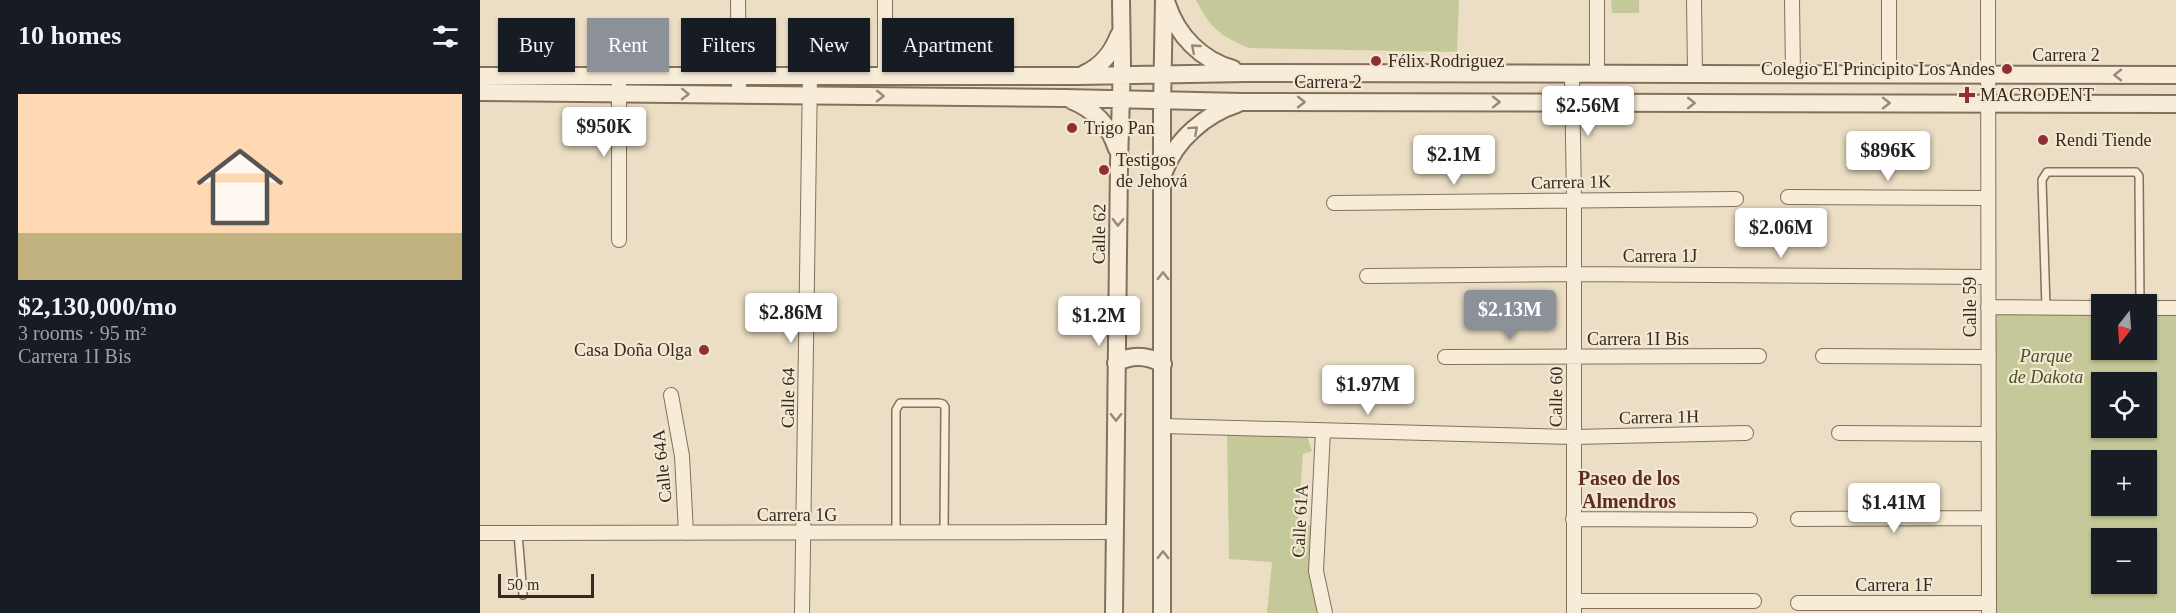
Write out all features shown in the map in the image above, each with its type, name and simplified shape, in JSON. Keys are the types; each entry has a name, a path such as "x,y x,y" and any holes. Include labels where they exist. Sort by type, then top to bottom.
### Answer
{"street":[{"path":"738,0 739,94"},
{"path":"885,0 885,76"},
{"name":"Calle 62","path":"1114,613 1122,74 1121,0"},
{"path":"1165,0 1177,27 1200,52 1222,65 1245,73"},
{"path":"1162,613 1162,100 1165,0"},
{"path":"1597,0 1597,74"},
{"path":"1694,0 1695,74"},
{"path":"1792,0 1793,74"},
{"path":"1889,0 1889,75"},
{"name":"Calle 59","path":"1988,0 1989,608"},
{"path":"1079,76 1094,70 1106,60 1115,47 1121,25"},
{"name":"Carrera 2","path":"480,76 1079,76 1245,73 2176,75"},
{"path":"1422,73 1424,102"},
{"name":"Calle 60","path":"1572,74 1574,607"},
{"path":"619,76 619,240"},
{"name":"Calle 64","path":"802,613 810,76"},
{"name":"Carrera 2","path":"480,92 1242,102 2176,104"},
{"path":"1065,98 1089,109 1107,127 1113,138 1119,163"},
{"path":"1163,176 1167,163 1193,130 1216,113 1242,102"},
{"path":"1788,197 1988,198"},
{"name":"Carrera 1K","path":"1334,203 1736,199"},
{"name":"Carrera 1J","path":"1367,276 1573,274 1988,277"},
{"path":"1988,307 2091,308"},
{"path":"2157,308 2176,308"},
{"path":"1116,363 1140,356 1162,364"},
{"name":"Carrera 1I Bis","path":"1445,357 1759,356"},
{"path":"1823,356 1989,357"},
{"name":"Calle 64A","path":"671,395 682,456 686,533"},
{"name":"Carrera 1H","path":"1163,426 1574,437 1746,433"},
{"name":"Calle 61A","path":"1323,431 1316,571 1325,613"},
{"path":"1839,433 1989,434"},
{"path":"1798,519 1989,518"},
{"path":"1573,519 1750,520"},
{"name":"Carrera 1G","path":"480,533 1114,532"},
{"path":"1574,607 1754,601"},
{"name":"Carrera 1F","path":"1798,603 1989,608"}],"lane":[{"path":"2046,308 2042,180 2048,172 2136,172 2139,176 2140,294"},
{"path":"896,532 896,410 900,403 919,403 945,406 944,532"},
{"path":"518,533 523,595"}],"green space":[{"path":"1196,0 1459,0 1457,52 1249,48 1223,35 1211,25"},
{"path":"1611,0 1639,0 1639,13 1612,13"},
{"name":"Parque de Dakota","path":"1988,307 2091,308 2091,360 2157,360 2157,308 2176,308 2176,613 1989,613"},
{"path":"1227,430 1306,433 1312,451 1303,454 1298,521 1318,529 1325,613 1267,613 1272,562 1229,559"}],"place":[{"name":"Félix Rodriguez","path":"1376,61"},
{"name":"Colegio El Principito Los Andes","path":"2007,69"},
{"name":"MACRODENT","path":"1967,95"},
{"name":"Trigo Pan","path":"1072,128"},
{"name":"Rendi Tiende","path":"2043,140"},
{"name":"Testigos de Jehová","path":"1104,170"},
{"name":"Casa Doña Olga","path":"704,350"}],"district":[{"name":"Paseo de los Almendros","path":"1629,490"}]}
